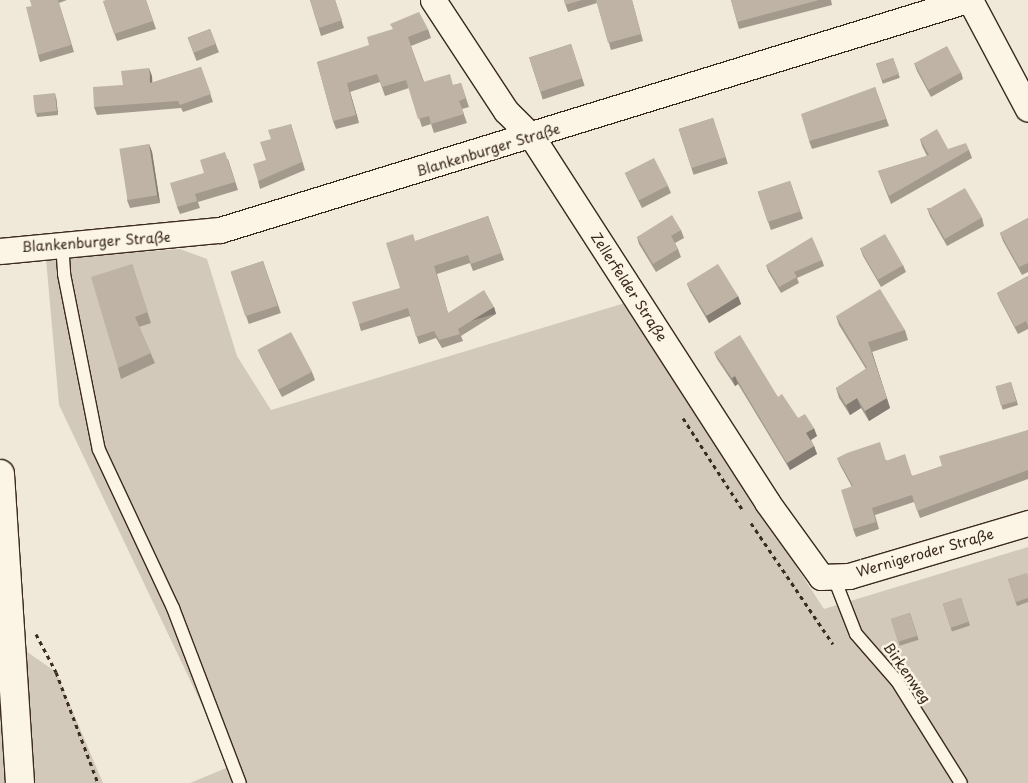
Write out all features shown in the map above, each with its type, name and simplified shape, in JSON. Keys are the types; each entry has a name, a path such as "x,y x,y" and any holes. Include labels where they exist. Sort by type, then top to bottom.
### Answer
{"main road":[{"path":"0,474 8,739 20,783"}],"street":[{"name":"Zellerfelder Straße","path":"433,0 506,112 532,137 772,510 827,578"},
{"name":"Blankenburger Straße","path":"0,250 220,230 532,137 968,0"},
{"path":"968,0 1028,109"},
{"name":"Wernigeroder Straße","path":"827,578 1028,523"}],"lane":[{"path":"62,243 64,274 99,450 173,608 240,783"},
{"name":"Birkenweg","path":"827,578 856,634 892,675 961,783"}],"path":[{"path":"32,628 56,672 98,783"}],"shaded area":[{"path":"180,249 207,259 237,356 271,410 625,303 824,609 1028,547 1028,783 190,783 231,766 59,405 46,259"},
{"path":"0,633 56,672 103,783 0,783"}],"building":[{"path":"30,0 58,0 71,45 38,55 26,7 32,6"},
{"path":"146,0 153,21 114,34 103,1"},
{"path":"310,0 335,0 342,20 319,28"},
{"path":"564,0 582,0 565,5"},
{"path":"596,0 632,0 641,34 608,43"},
{"path":"731,0 819,0 737,22"},
{"path":"419,12 428,29 408,37 423,82 450,74 453,85 461,83 466,98 459,101 464,114 431,124 429,116 418,119 406,80 382,87 377,74 347,83 356,115 333,121 317,62 369,45 367,37 393,29 390,24"},
{"path":"210,29 216,44 194,53 188,38"},
{"path":"571,44 582,78 540,92 529,58"},
{"path":"947,46 961,72 928,90 914,63"},
{"path":"893,58 899,74 882,80 876,64"},
{"path":"201,67 211,94 180,105 178,101 94,107 93,87 123,85 121,71 149,68 150,83"},
{"path":"875,87 886,119 809,141 801,114"},
{"path":"55,93 57,111 35,113 33,95"},
{"path":"713,118 726,157 691,168 679,129"},
{"path":"291,124 302,162 258,181 253,164 266,160 260,142 271,139 268,130"},
{"path":"937,129 948,149 966,143 969,150 889,196 878,171 929,155 920,139"},
{"path":"149,144 157,195 128,200 119,149"},
{"path":"225,152 235,182 195,194 197,201 177,207 170,183 204,173 200,160"},
{"path":"654,158 668,186 639,201 625,173"},
{"path":"790,181 800,211 768,222 758,192"},
{"path":"965,188 982,217 945,239 928,210"},
{"path":"672,215 681,230 671,236 678,249 653,264 637,237"},
{"path":"488,216 501,253 471,264 468,255 434,266 448,313 484,290 494,307 458,329 460,334 439,340 434,331 416,337 408,308 359,324 352,302 400,288 386,243 413,234 415,241"},
{"path":"1028,218 1028,263 1019,267 1000,233"},
{"path":"885,234 903,265 878,280 860,248"},
{"path":"812,237 822,260 794,272 797,277 779,287 766,265"},
{"path":"263,261 278,306 245,316 231,272"},
{"path":"132,264 148,312 135,317 151,353 118,368 91,277"},
{"path":"718,264 738,296 707,316 687,284"},
{"path":"1028,276 1028,326 1026,321 1015,327 997,293"},
{"path":"880,289 905,330 868,342 887,398 865,411 857,398 846,405 836,388 867,368 836,316"},
{"path":"291,332 312,372 279,390 257,350"},
{"path":"740,335 778,397 782,394 798,418 805,414 814,428 806,433 814,446 787,463 735,376 732,378 714,352"},
{"path":"1011,382 1016,401 1001,405 996,386"},
{"path":"1028,430 1028,470 917,511 912,495 872,508 876,522 853,529 841,490 853,486 837,458 880,442 886,461 905,454 912,476 942,466 939,456"},
{"path":"1027,573 1028,598 1016,602 1008,579"},
{"path":"961,598 969,622 951,628 943,604"},
{"path":"910,613 917,636 898,642 891,619"}]}
